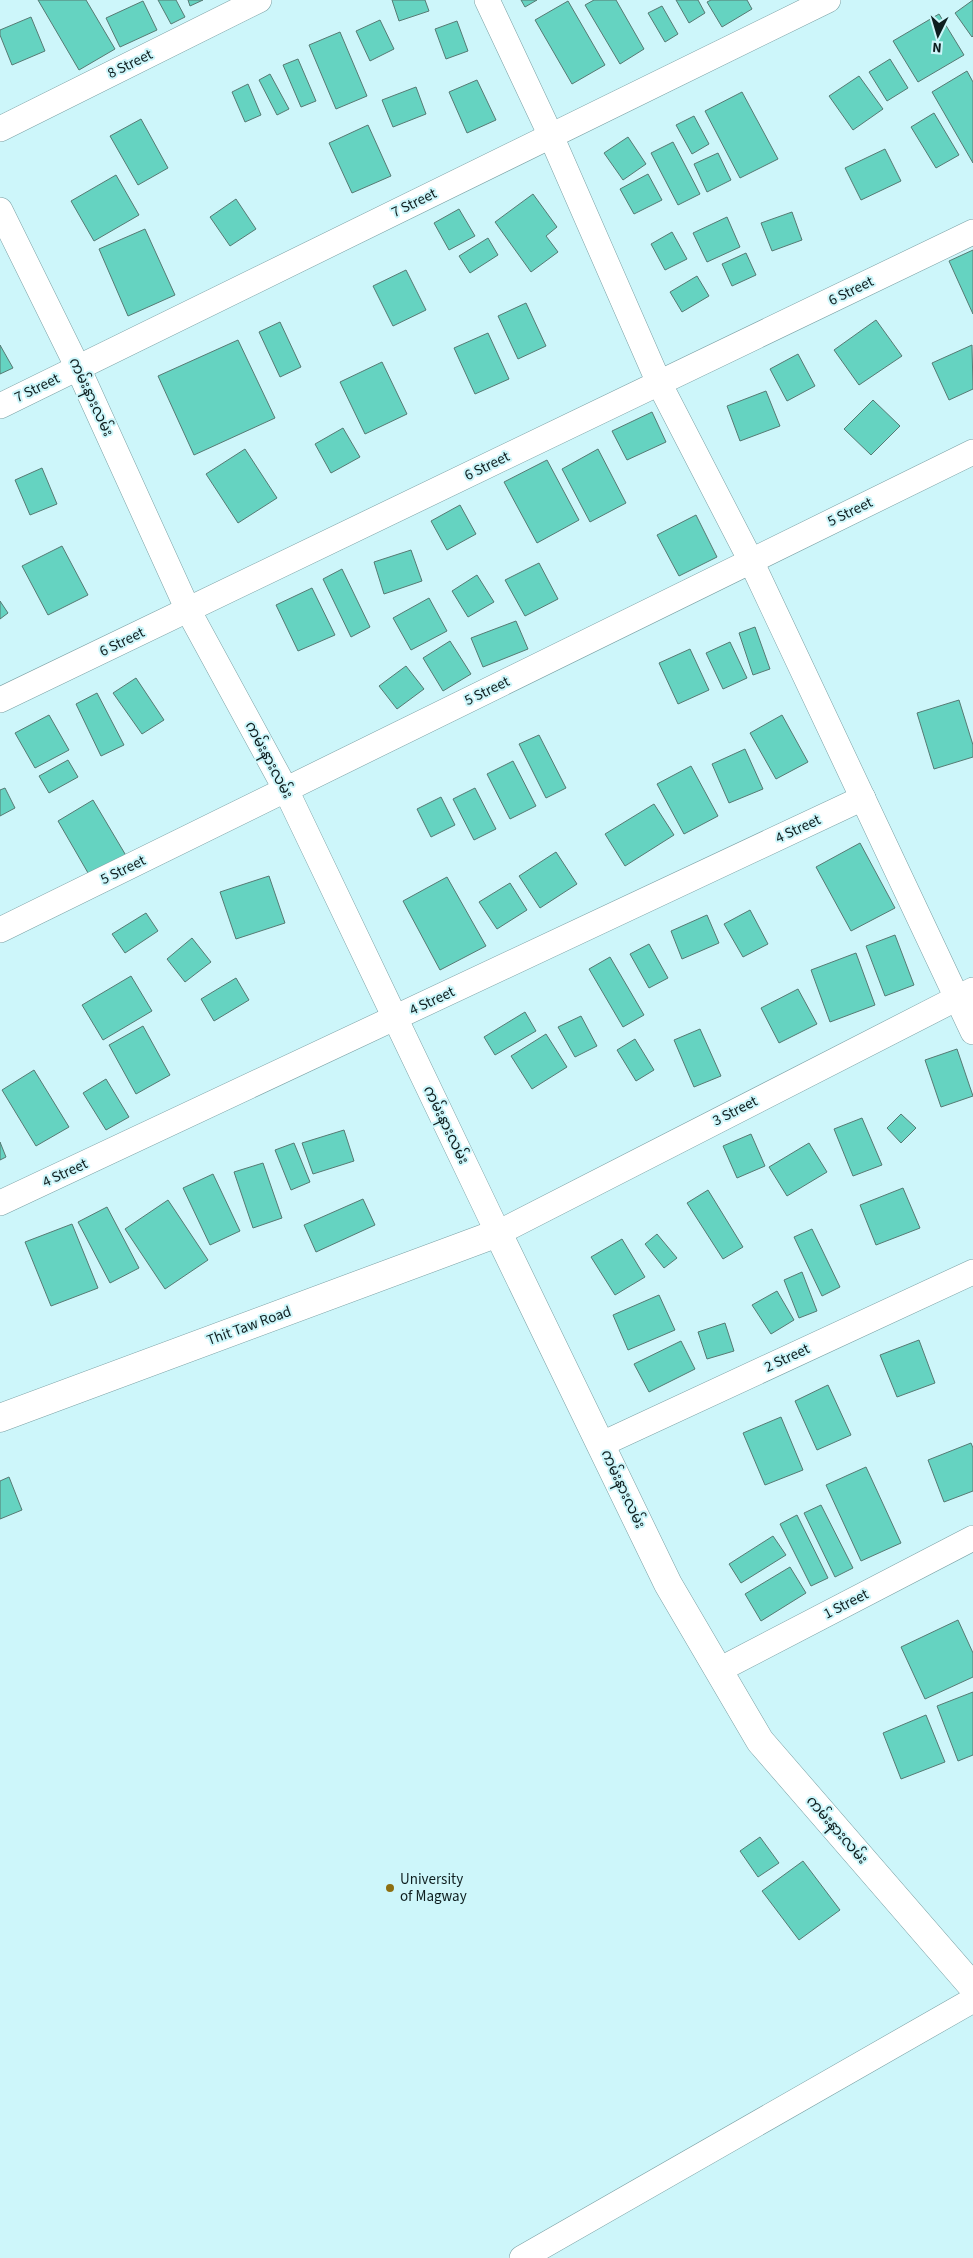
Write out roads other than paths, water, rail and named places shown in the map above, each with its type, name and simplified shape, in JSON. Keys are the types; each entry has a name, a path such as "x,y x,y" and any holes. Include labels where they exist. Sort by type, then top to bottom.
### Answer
{"street":[{"name":"8 Street","path":"0,129 259,0"},
{"path":"487,0 551,136 659,383 750,561 863,798 965,994 973,1032"},
{"name":"7 Street","path":"0,406 828,0"},
{"name":"ကမ်းနားလမ်း","path":"0,210 78,368 188,610 286,790 668,1584 760,1741 973,1987"},
{"name":"6 Street","path":"0,700 973,232"},
{"name":"5 Street","path":"0,930 973,452"},
{"name":"4 Street","path":"0,1203 863,798"},
{"name":"3 Street","path":"498,1233 965,994"},
{"name":"Thit Taw Road","path":"0,1418 498,1233"},
{"name":"2 Street","path":"602,1444 973,1272"},
{"name":"1 Street","path":"719,1670 973,1538"},
{"path":"522,2258 973,2000"}],"place":[{"name":"University of Magway","path":"390,1888"}]}
